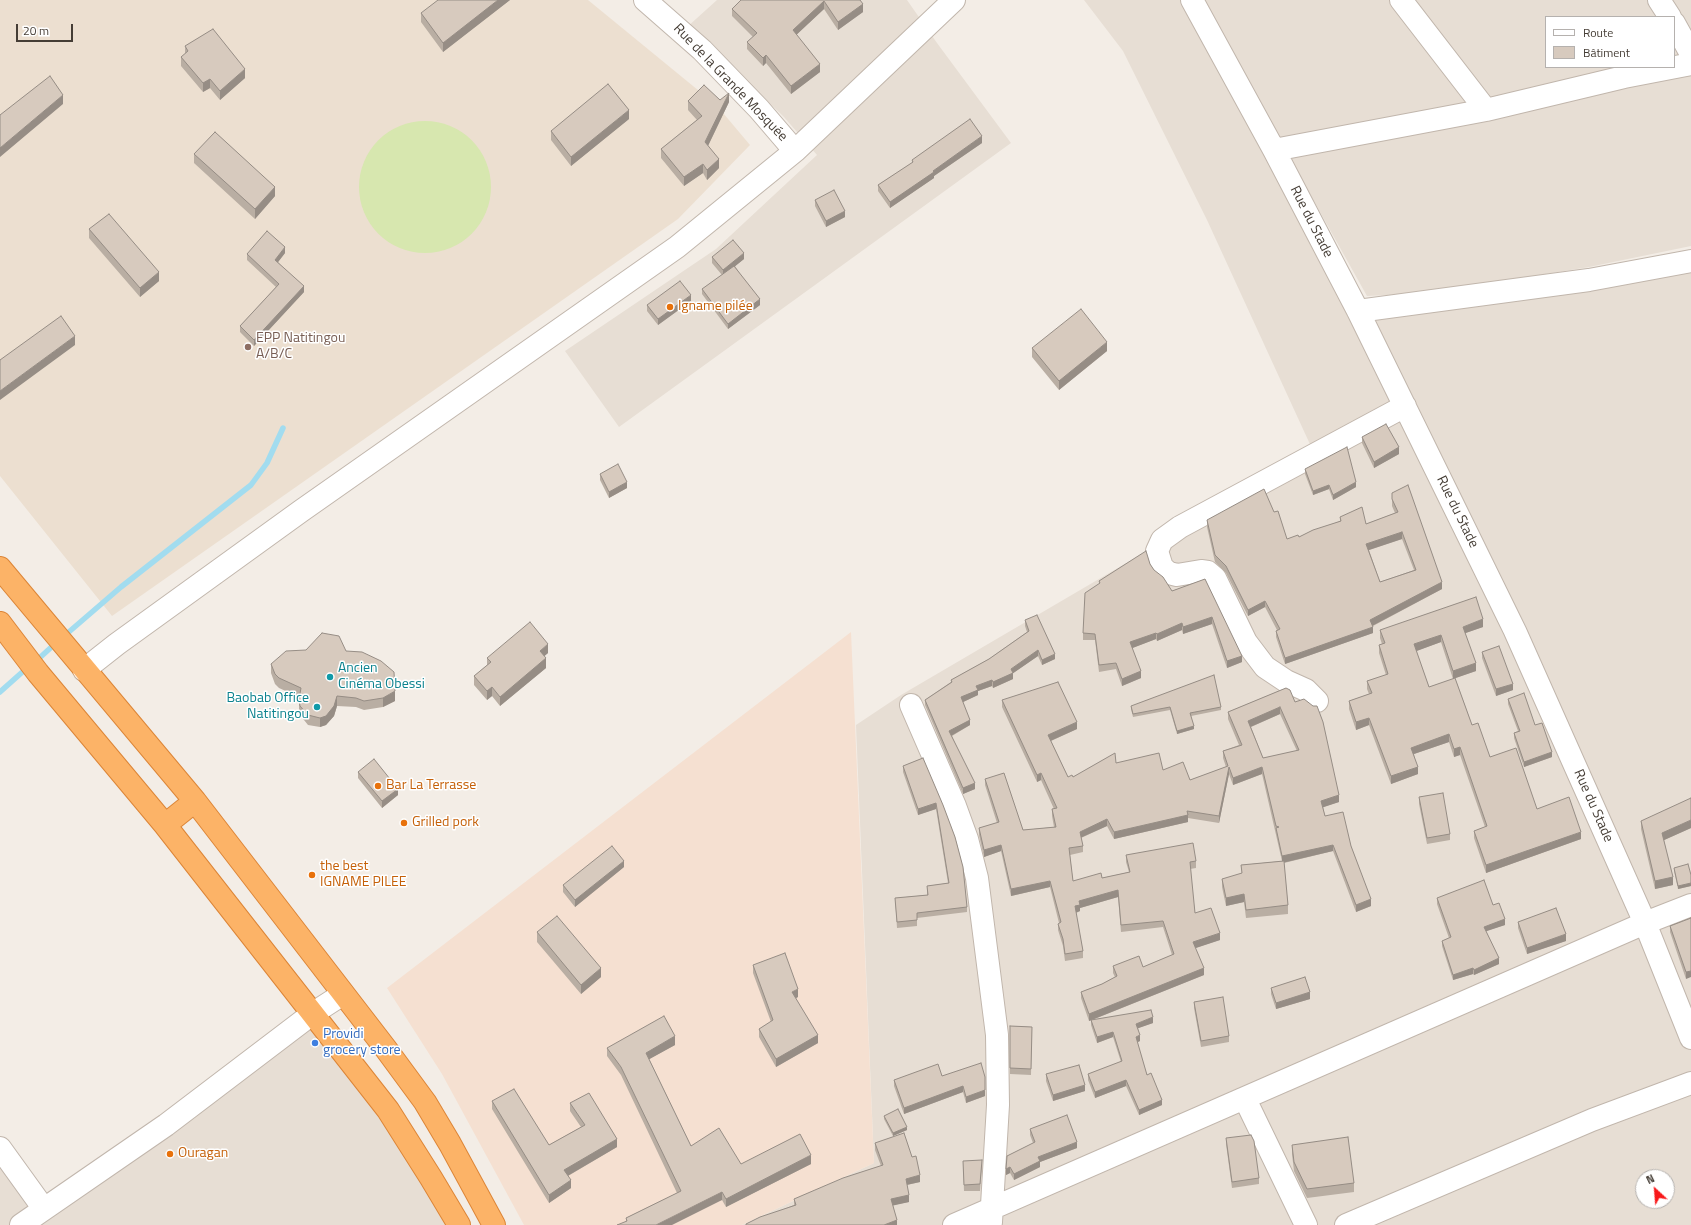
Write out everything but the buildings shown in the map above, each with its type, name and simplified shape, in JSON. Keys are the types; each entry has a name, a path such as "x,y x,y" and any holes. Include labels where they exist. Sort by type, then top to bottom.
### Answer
{"highway":[{"path":"2,576 53,629 84,670 196,801 425,1102 450,1144 494,1225"},
{"path":"0,623 38,673 165,825 388,1110 459,1225"},
{"path":"165,825 196,801"}],"street":[{"name":"Rue de la Grande Mosquée","path":"645,0 702,50 759,109 795,151"},
{"path":"84,670 117,644 308,506 677,247 795,151 954,0"},
{"name":"Rue du Stade","path":"1192,0 1274,150 1358,311 1515,631 1645,923 1691,1038"},
{"path":"1401,0 1486,110"},
{"path":"1659,0 1669,16"},
{"path":"1675,25 1691,54"},
{"path":"1675,67 1691,64"},
{"path":"1274,150 1486,110 1624,77 1670,68"},
{"path":"1358,311 1590,280 1691,261"},
{"path":"1318,701 1306,690 1286,681 1265,667 1246,642 1215,578 1208,572 1201,571 1177,575 1169,573 1162,567 1157,551 1162,540 1180,527 1405,406"},
{"path":"911,705 955,806 967,839 977,878 997,1035 998,1105 991,1217"},
{"path":"954,1225 991,1217 1245,1098 1645,923 1691,905"},
{"path":"21,1225 166,1125 312,1014 343,994"},
{"path":"1346,1225 1592,1120 1691,1083"},
{"path":"1245,1098 1306,1225"},
{"path":"0,1148 44,1209"}],"shaded area":[{"name":"EPP Natitingou A/B/C","path":"0,0 588,0 718,107 750,145 678,219 112,616 0,476"},
{"path":"717,0 907,0 1011,143 619,427 565,351 716,249 817,155 784,117 728,63 686,28"},
{"path":"1084,0 1192,0 1358,311 1691,261 1691,1225 742,1225 874,1163 856,725 901,695 1314,453 1207,220 1123,51"},
{"path":"1204,0 1691,0 1691,246 1589,267 1429,293 1367,296 1273,128"},
{"path":"851,632 874,1163 742,1225 524,1225 442,1074 387,988"},
{"path":"311,1016 456,1225 0,1225 0,1137 53,1206"}],"green space":[{"path":"425,121 450,126 462,132 476,145 486,162 491,187 486,212 480,224 467,238 450,248 425,253 400,248 388,242 374,229 364,212 359,187 364,162 370,150 383,136 400,126"}],"waterway":[{"path":"63,637 121,587 251,485 267,463 283,428"},
{"path":"35,662 57,642"},
{"path":"0,692 28,667"}],"place":[{"name":"Igname pilée","path":"670,307"},
{"name":"EPP Natitingou A/B/C","path":"248,347"},
{"name":"Ancien Cinéma Obessi","path":"330,677"},
{"name":"Baobab Office Natitingou","path":"317,707"},
{"name":"Bar La Terrasse","path":"378,786"},
{"name":"Grilled pork","path":"404,823"},
{"name":"the best IGNAME PILEE","path":"312,875"},
{"name":"Providi grocery store","path":"315,1043"},
{"name":"Ouragan","path":"170,1154"}]}
